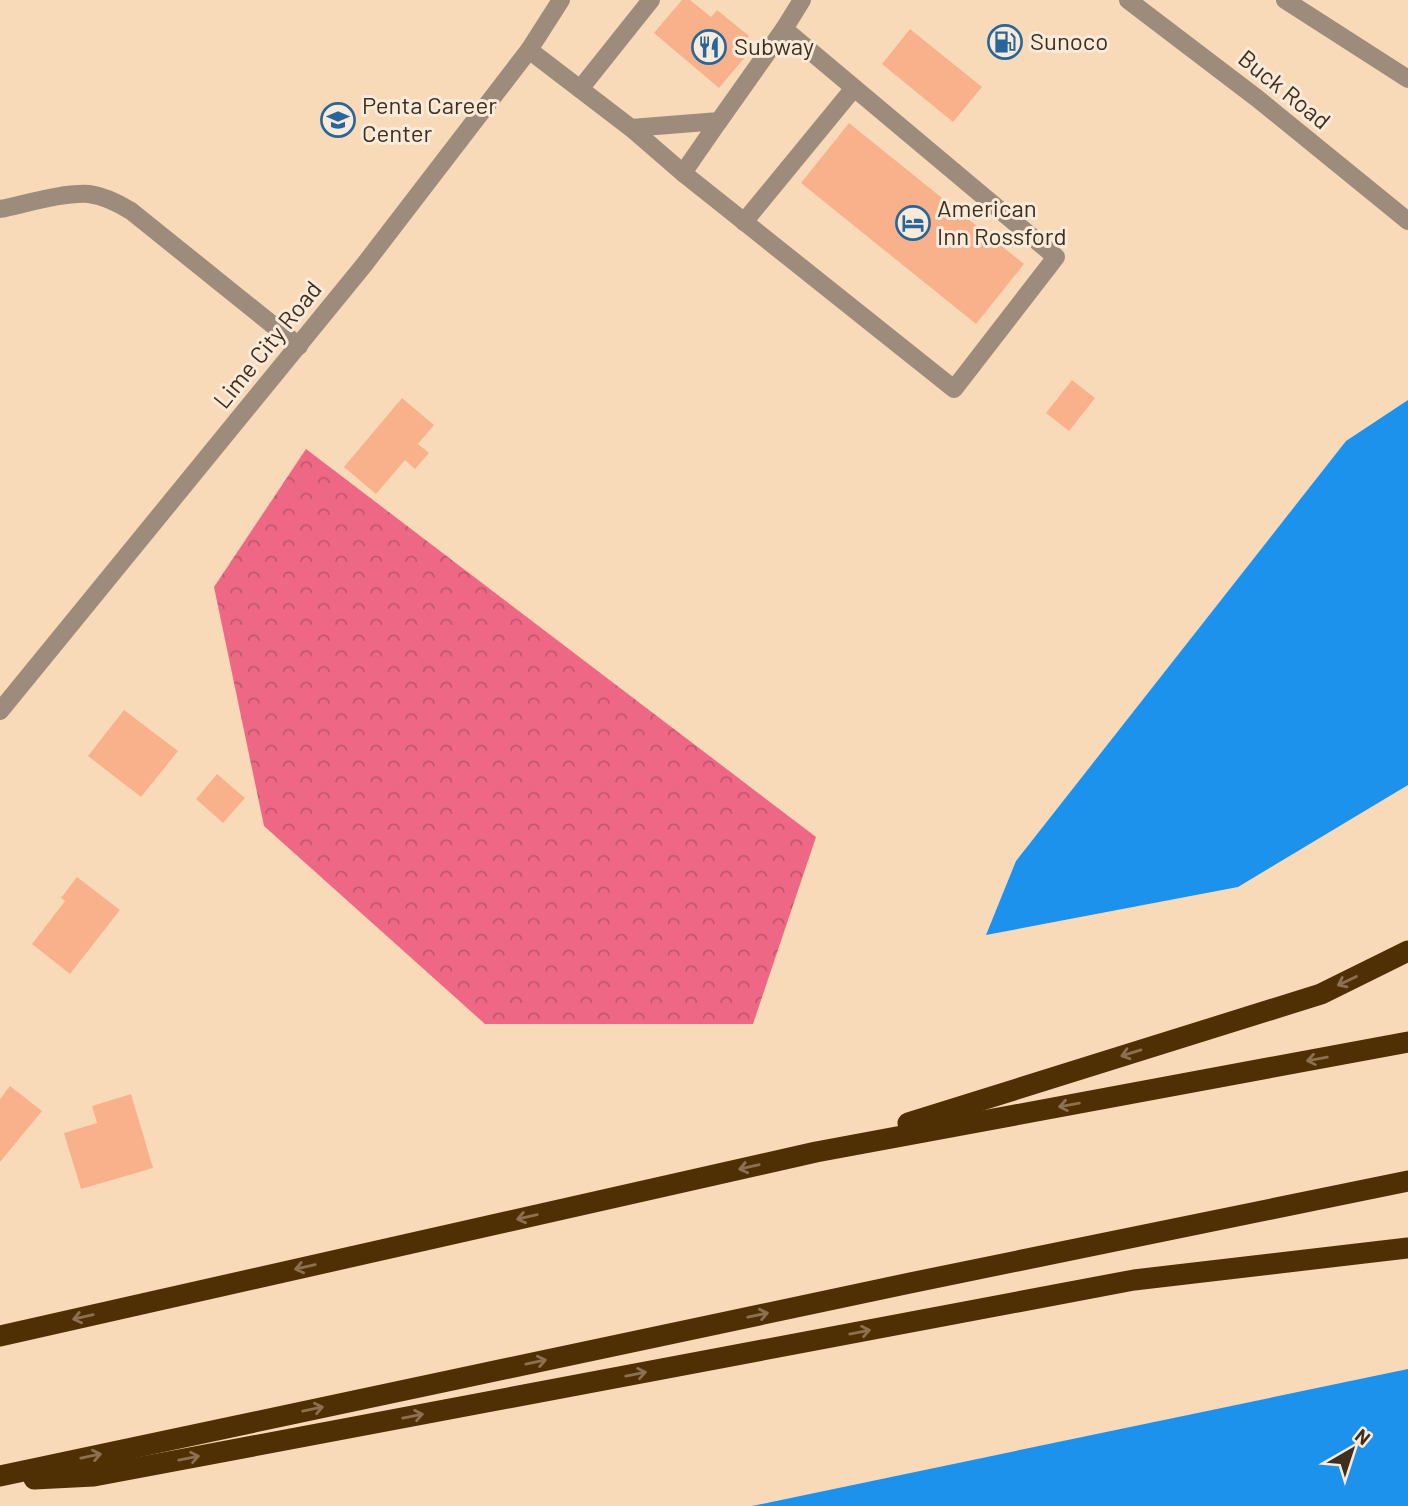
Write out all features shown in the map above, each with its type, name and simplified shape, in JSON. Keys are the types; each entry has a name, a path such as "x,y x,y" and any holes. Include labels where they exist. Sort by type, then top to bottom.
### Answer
{"highway":[{"path":"816,1152 1321,994 1408,951"},
{"path":"0,1336 816,1152 1408,1042"},
{"path":"0,1478 883,1289 1408,1181"},
{"path":"0,1478 94,1476 1134,1280 1408,1248"}],"street":[{"name":"Lime City Road","path":"0,711 365,265 529,50 561,0"},
{"path":"580,89 651,0"},
{"path":"683,173 803,0"},
{"path":"1284,0 1408,79"},
{"name":"Buck Road","path":"1138,3 1408,221"},
{"path":"529,50 631,128 683,173 954,389 1056,257 784,29"},
{"path":"744,222 854,88"},
{"path":"631,128 719,121"},
{"path":"0,209 89,194 114,201 131,211 299,346"}],"green space":[{"path":"306,449 816,837 753,1024 485,1024 264,826 214,587"}],"water":[{"path":"1408,400 1408,785 1238,887 986,935 1016,861 1346,441"},
{"path":"1408,1369 1408,1506 752,1506"}],"building":[{"name":"Subway","path":"682,0 690,0 711,17 717,10 749,36 743,43 751,50 719,88 654,33"},
{"path":"910,29 982,87 953,122 882,64"},
{"name":"American Inn Rossford","path":"849,123 1024,264 976,324 801,183"},
{"path":"1072,380 1095,398 1069,431 1046,413"},
{"path":"402,398 434,425 418,444 429,453 415,469 405,460 376,494 344,467"},
{"path":"124,710 178,751 141,797 88,756"},
{"path":"217,774 245,798 223,823 196,799"},
{"path":"77,877 120,910 70,974 32,944 65,901 61,898"},
{"path":"10,1086 42,1111 0,1162 0,1099"},
{"path":"131,1094 153,1168 81,1189 64,1133 97,1123 92,1106"}],"place":[{"name":"Sunoco","path":"1005,42"},
{"name":"Subway","path":"709,47"},
{"name":"Penta Career Center","path":"338,120"},
{"name":"American Inn Rossford","path":"913,223"}]}
